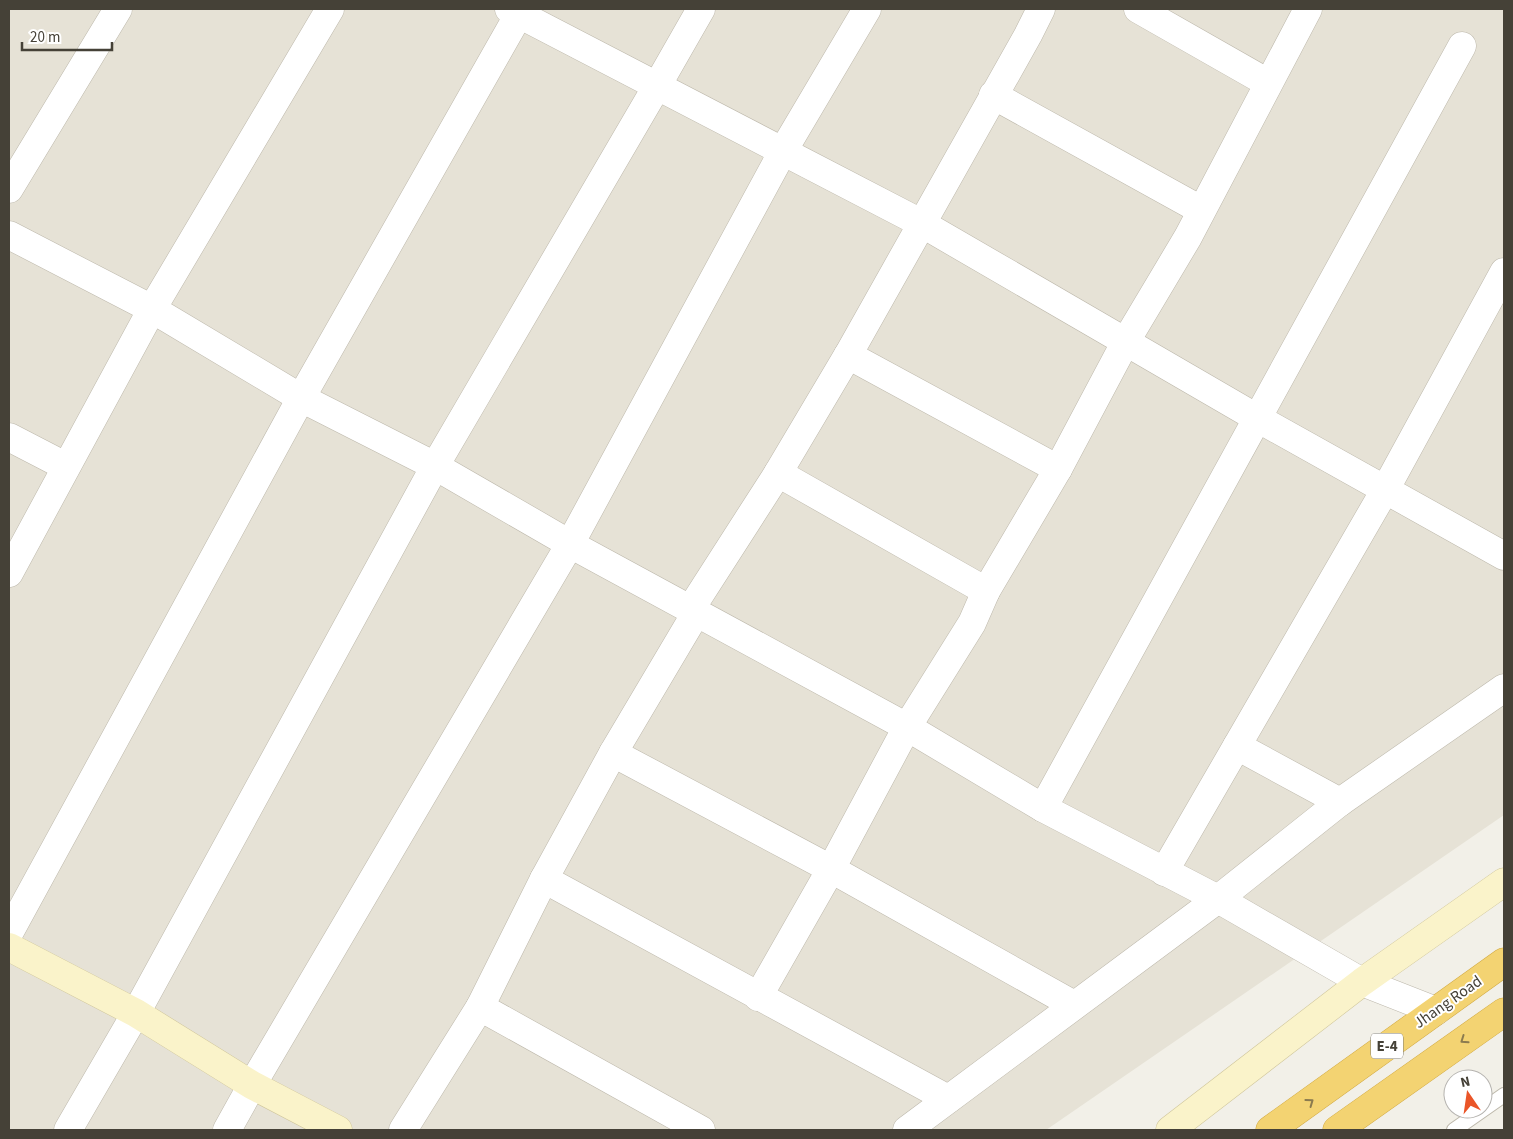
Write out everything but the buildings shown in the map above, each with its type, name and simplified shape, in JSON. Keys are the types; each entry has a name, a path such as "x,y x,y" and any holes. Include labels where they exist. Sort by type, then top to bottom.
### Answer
{"highway":[{"name":"Jhang Road","path":"1270,1130 1504,962"},
{"name":"E-4","path":"1337,1130 1504,1012"}],"street":[{"path":"9,189 118,9"},
{"path":"9,573 65,466 152,309 330,9"},
{"path":"68,1130 136,1013 434,466 657,86 700,9"},
{"path":"227,1130 570,544 783,151 867,9"},
{"path":"403,1130 480,1007 544,879 613,753 693,611 778,473 848,354 1041,9"},
{"path":"1138,9 1268,83"},
{"path":"758,997 832,869 907,727 972,623 986,592 1058,470 1126,341 1188,237 1308,9"},
{"path":"9,933 514,11 921,223 1257,418 1504,556"},
{"path":"1043,808 1462,46"},
{"path":"993,95 1201,210"},
{"path":"9,235 152,309 301,398 434,466 570,544 907,727 1043,808 1218,900 1362,982 1436,1011"},
{"path":"1164,872 1385,490 1504,272"},
{"path":"848,354 1058,470"},
{"path":"9,437 65,466"},
{"path":"778,473 986,592"},
{"path":"907,1130 1218,900 1340,802 1504,688"},
{"path":"1237,746 1340,802"},
{"path":"613,753 832,869 1074,1005"},
{"path":"544,879 948,1099"},
{"path":"1170,1130 1362,982 1504,882"},
{"path":"9,946 136,1013 252,1085 338,1130"},
{"path":"480,1007 702,1130"}],"lane":[{"path":"1454,1130 1504,1095"}],"shaded area":[{"path":"9,9 1504,9 1504,815 1046,1130 9,1130"}]}
